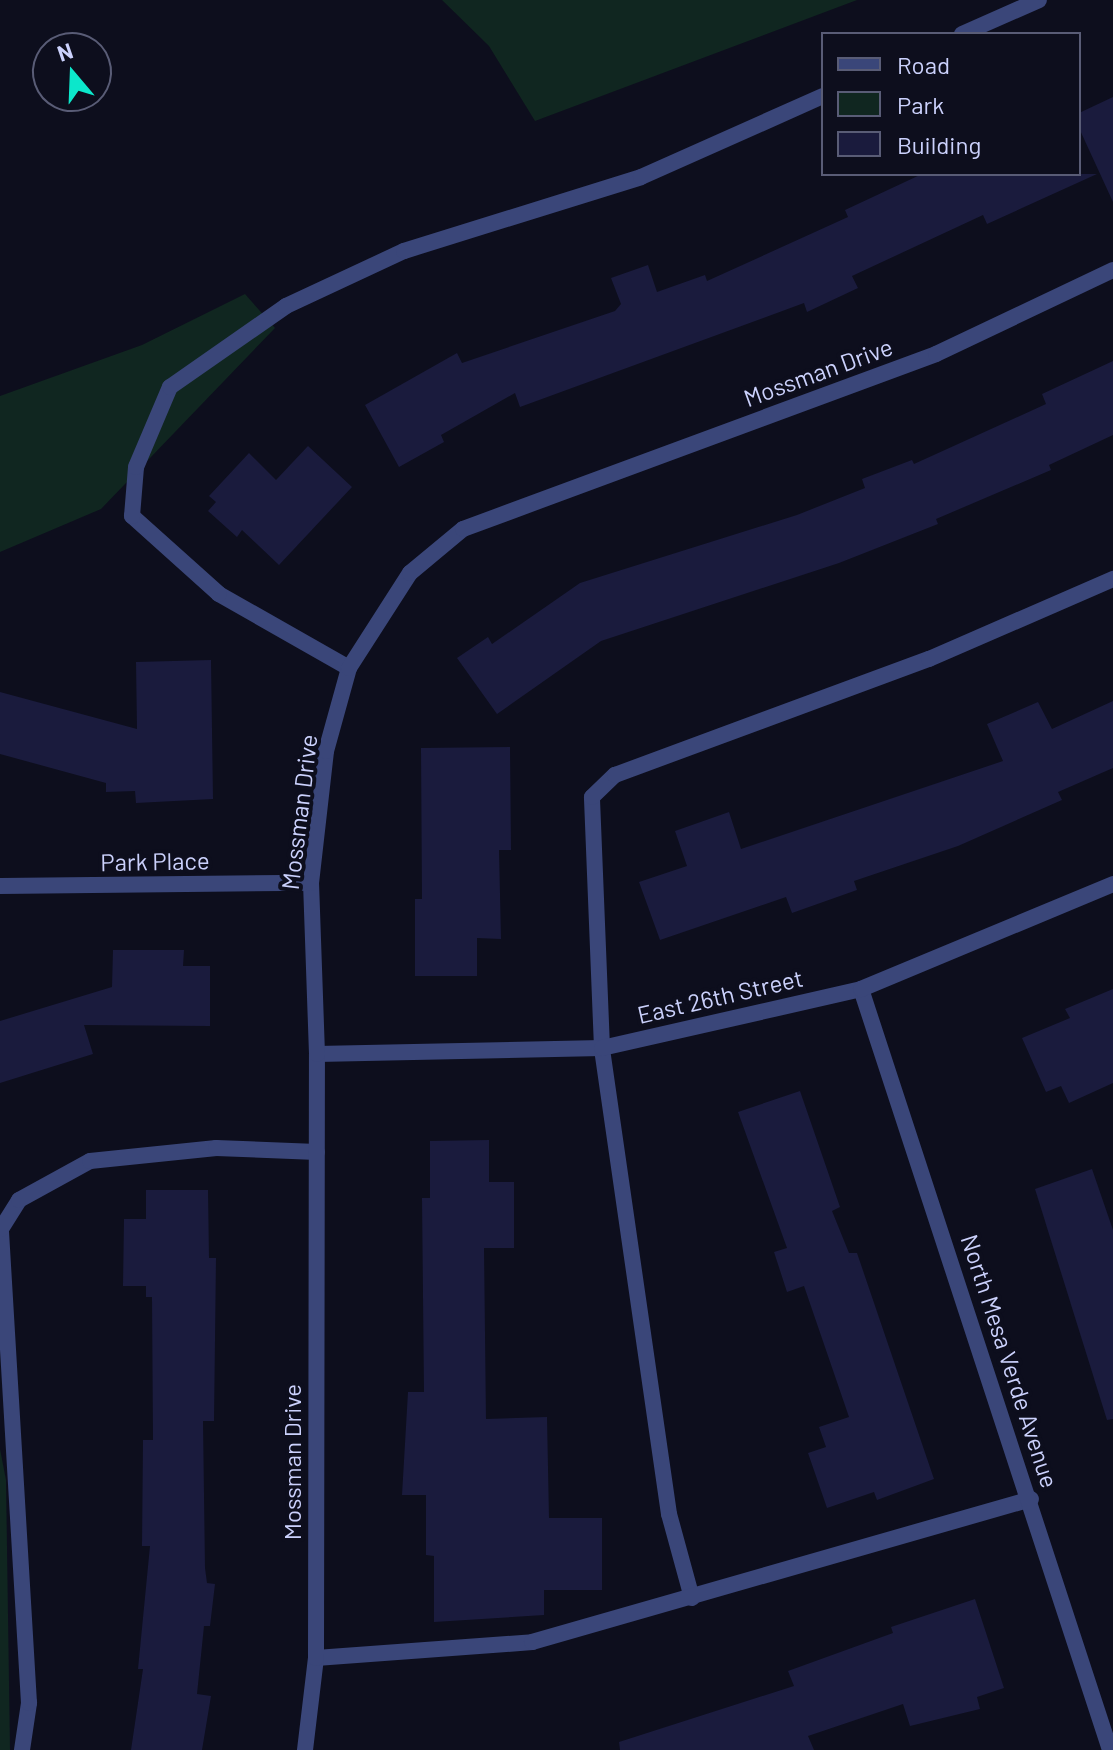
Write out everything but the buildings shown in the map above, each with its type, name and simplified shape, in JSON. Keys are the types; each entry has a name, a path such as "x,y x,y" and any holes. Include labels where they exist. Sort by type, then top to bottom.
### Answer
{"street":[{"path":"967,32 1039,0"},
{"path":"349,668 219,594 132,516 136,467 170,387 286,306 404,251 641,177 821,97"},
{"name":"Mossman Drive","path":"305,1750 316,1658 317,1054 311,883 326,751 349,668 410,573 463,529 936,354 1113,270"},
{"path":"692,1598 669,1514 602,1048 592,797 615,775 929,659 1113,579"},
{"name":"Park Place","path":"0,886 311,883"},
{"name":"East 26th Street","path":"317,1054 602,1048 861,989 1113,884"},
{"name":"North Mesa Verde Avenue","path":"861,989 1031,1499 1110,1750"},
{"path":"22,1750 28,1672 1,1229 19,1200 90,1161 216,1148 317,1152"},
{"path":"316,1658 532,1642 1031,1499"}],"green space":[{"path":"442,0 857,0 535,121 489,46"},
{"path":"245,294 275,328 101,509 0,552 0,396 142,345"},
{"path":"0,1449 6,1480 10,1750 0,1750"}]}
